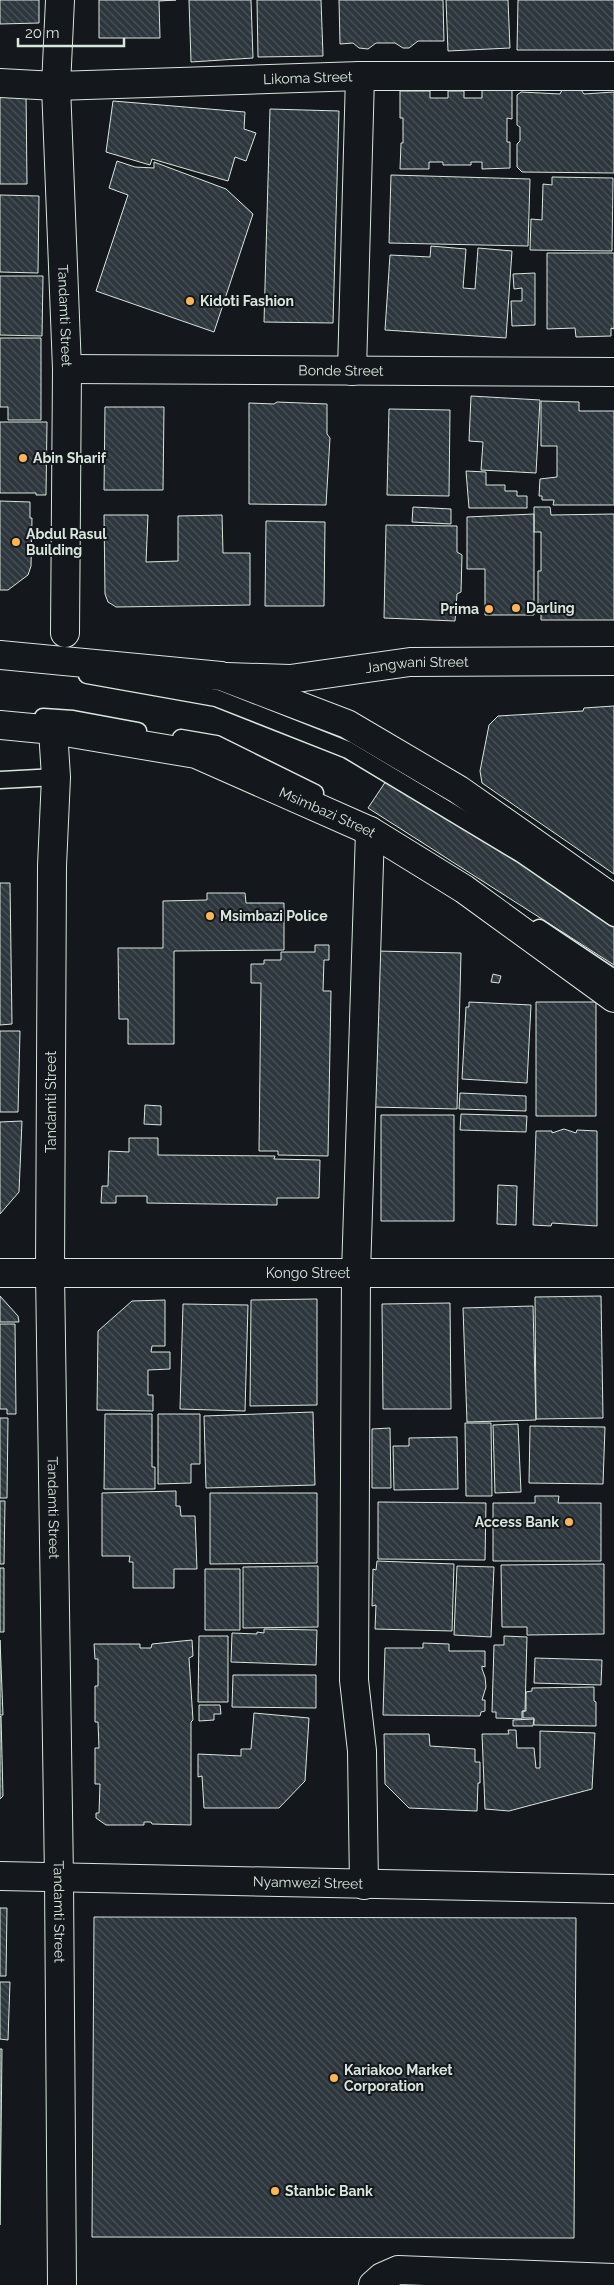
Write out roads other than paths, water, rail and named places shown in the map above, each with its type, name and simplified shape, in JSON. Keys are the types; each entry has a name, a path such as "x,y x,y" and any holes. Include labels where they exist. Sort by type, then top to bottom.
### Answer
{"street":[{"name":"Tandamti Street","path":"60,0 56,86 67,369 65,633"},
{"name":"Likoma Street","path":"0,83 56,86 360,76 614,76"},
{"path":"352,371 360,76"},
{"name":"Bonde Street","path":"67,369 614,372"},
{"path":"0,655 221,676 347,724 459,790 614,899"},
{"name":"Jangwani Street","path":"221,676 290,678 410,662 614,661"},
{"name":"Msimbazi Street","path":"0,725 53,730 196,754 370,831 464,889 614,998"},
{"name":"Tandamti Street","path":"53,730 56,777 52,876 50,1273 59,1878 62,2285"},
{"path":"364,1885 362,1752 354,1680 356,1273 370,831"},
{"name":"Kongo Street","path":"0,1273 614,1273"},
{"name":"Nyamwezi Street","path":"0,1876 614,1889"},
{"path":"373,2285 382,2277 398,2270 614,2278"}],"lane":[{"path":"0,665 68,672 216,698 348,750 520,854 614,918"},
{"path":"0,713 73,718 216,744 402,835 614,978"},
{"path":"0,780 56,777"}],"place":[{"name":"Kidoti Fashion","path":"190,301"},
{"name":"Abin Sharif","path":"23,458"},
{"name":"Abdul Rasul Building","path":"16,542"},
{"name":"Darling","path":"516,608"},
{"name":"Prima","path":"489,609"},
{"name":"Msimbazi Police","path":"210,916"},
{"name":"Access Bank","path":"569,1522"},
{"name":"Kariakoo Market Corporation","path":"334,2078"},
{"name":"Stanbic Bank","path":"275,2191"}]}
